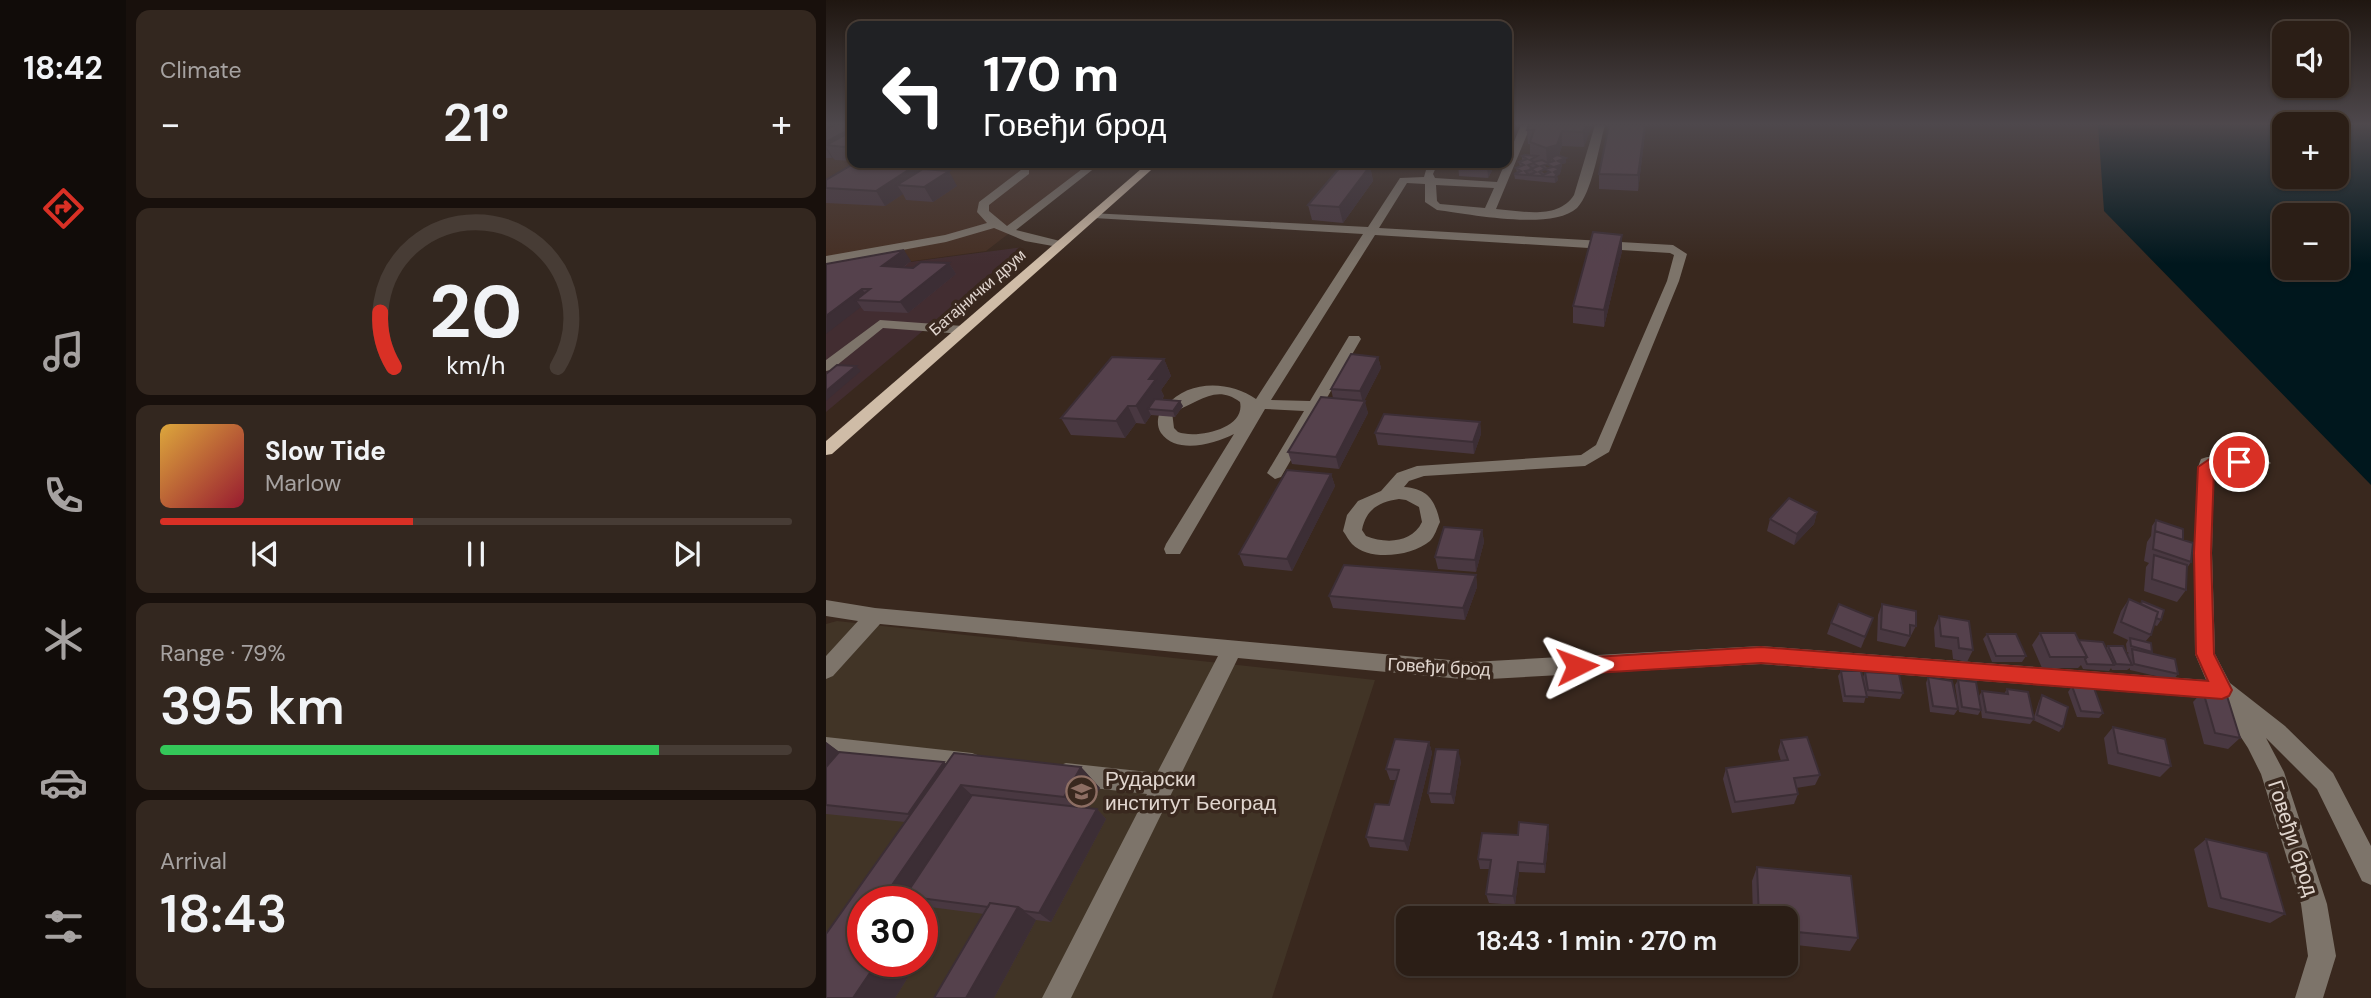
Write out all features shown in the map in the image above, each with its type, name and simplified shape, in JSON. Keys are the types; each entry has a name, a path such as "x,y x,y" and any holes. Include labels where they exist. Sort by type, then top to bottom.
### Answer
{"main road":[{"name":"Батајнички друм","path":"826,450 1144,172"}],"street":[{"path":"1025,172 984,204 983,212 997,224 1033,242 1060,245"},
{"path":"1009,230 1085,172"},
{"path":"1429,172 1431,202 1437,207 1545,214 1568,211 1577,202 1586,172"},
{"path":"1489,212 1506,172"},
{"path":"1314,406 1255,403 1243,395 1222,389 1195,394 1170,411 1165,424 1167,431 1175,437 1199,441 1227,433 1246,418 1255,403 1404,180 1500,185"},
{"path":"1094,215 1660,248 1672,249 1681,254 1673,281 1604,448 1585,460 1423,470 1403,477 1387,495"},
{"path":"826,260 946,238 997,224"},
{"path":"826,367 880,324 963,330"},
{"path":"1275,473 1354,339"},
{"path":"1174,550 1255,403"},
{"name":"Говеђи брод","path":"2263,463 2214,461 2206,467 2203,553 2205,654 2222,690 2256,741 2272,772 2314,904 2322,956 2309,998"},
{"name":"Говеђи брод","path":"826,608 875,616 1231,651 1472,671 1761,655 2222,690"},
{"path":"826,670 875,616"},
{"path":"1056,998 1231,651"},
{"path":"2222,690 2277,733 2325,781 2371,873"},
{"path":"826,747 988,765"},
{"path":"1042,771 1164,785"}],"shaded area":[{"path":"826,172 1090,172 986,251 826,273"},
{"path":"1023,247 826,412 826,273"},
{"name":"Рударски институт Београд","path":"837,621 1375,680 1272,998 826,998 826,624"}],"water":[{"path":"2101,172 2272,172 2272,189 2349,189 2349,172 2371,172 2371,485 2104,211"}],"building":[{"path":"840,172 906,172 876,191 826,188 826,180"},
{"path":"919,172 948,172 924,187 897,185"},
{"path":"1336,172 1366,172 1339,207 1308,205"},
{"path":"1526,172 1529,175 1540,172 1543,175 1555,172 1557,175 1554,177 1514,174"},
{"path":"1599,172 1638,172 1638,175 1599,174"},
{"path":"1593,232 1622,235 1604,310 1573,306"},
{"path":"904,250 882,266 913,268 921,262 949,263 900,302 856,300 870,289 862,289 826,316 826,264"},
{"path":"1351,354 1378,357 1360,391 1331,389"},
{"path":"1112,357 1164,359 1149,379 1156,379 1136,406 1128,406 1116,421 1061,418"},
{"path":"837,365 856,366 826,391 826,374"},
{"path":"1321,397 1365,401 1336,457 1288,452"},
{"path":"1155,399 1180,401 1173,411 1148,409"},
{"path":"1384,414 1480,422 1473,442 1375,433"},
{"path":"1287,470 1331,474 1287,559 1239,554"},
{"path":"1789,498 1817,512 1797,534 1770,519"},
{"path":"2156,520 2183,529 2183,540 2155,531"},
{"path":"1444,527 1482,530 1475,560 1435,557"},
{"path":"2155,531 2193,543 2191,562 2153,549"},
{"path":"2154,555 2187,565 2186,590 2152,579"},
{"path":"1344,565 1476,575 1463,608 1329,596"},
{"path":"2129,599 2158,612 2151,635 2121,622"},
{"path":"2142,601 2164,610 2161,620 2156,618 2158,612 2141,604"},
{"path":"1839,604 1873,618 1865,637 1831,623"},
{"path":"1882,604 1916,611 1916,626 1910,625 1910,636 1881,629"},
{"path":"1939,616 1969,621 1973,650 1959,648 1958,638 1941,636"},
{"path":"2040,633 2075,633 2087,657 2050,657"},
{"path":"1987,634 2016,634 2026,656 1996,656"},
{"path":"2130,638 2151,643 2152,652 2131,646"},
{"path":"2078,640 2103,642 2114,665 2087,664 2087,657"},
{"path":"2108,646 2123,646 2132,665 2116,664"},
{"path":"2132,649 2175,659 2178,674 2134,664"},
{"path":"1841,671 1861,671 1867,697 1845,696"},
{"path":"1865,672 1899,674 1903,693 1868,690"},
{"path":"1928,677 1952,681 1958,709 1933,706"},
{"path":"1958,680 1976,682 1981,710 1962,707"},
{"path":"2072,686 2094,688 2103,713 2081,711"},
{"path":"2007,689 2028,692 2034,719 1986,712 1982,691 2008,694"},
{"path":"2203,691 2227,696 2240,738 2215,733"},
{"path":"2042,695 2068,707 2063,727 2037,715"},
{"path":"2113,727 2165,739 2171,766 2118,753"},
{"path":"1807,737 1820,775 1794,778 1798,794 1735,802 1726,768 1788,760 1781,740"},
{"path":"1395,739 1429,742 1404,841 1366,837 1375,804 1389,805 1399,770 1386,769"},
{"path":"1436,749 1458,750 1451,794 1428,793"},
{"path":"839,752 944,762 908,814 826,805 826,767"},
{"path":"954,753 1081,767 1064,797 961,785 891,886 860,886"},
{"path":"972,795 1097,809 1039,913 990,903 988,907 938,900 938,886 912,886"},
{"path":"1519,822 1548,825 1544,864 1518,862 1513,896 1486,894 1491,860 1478,859 1482,833 1518,835"},
{"path":"2206,839 2267,853 2285,914 2221,898"},
{"path":"1757,867 1851,876 1858,938 1798,932 1798,906 1758,906"},
{"path":"990,903 1018,907 966,998 934,998"},
{"path":"847,904 847,977 867,977 853,998 826,998 826,934"}],"place":[{"name":"Рударски институт Београд","path":"1082,791"}],"route":[{"path":"1577,666 1761,655 2222,690 2205,654 2203,553 2206,467 2207,463 2214,461 2239,462"}]}
